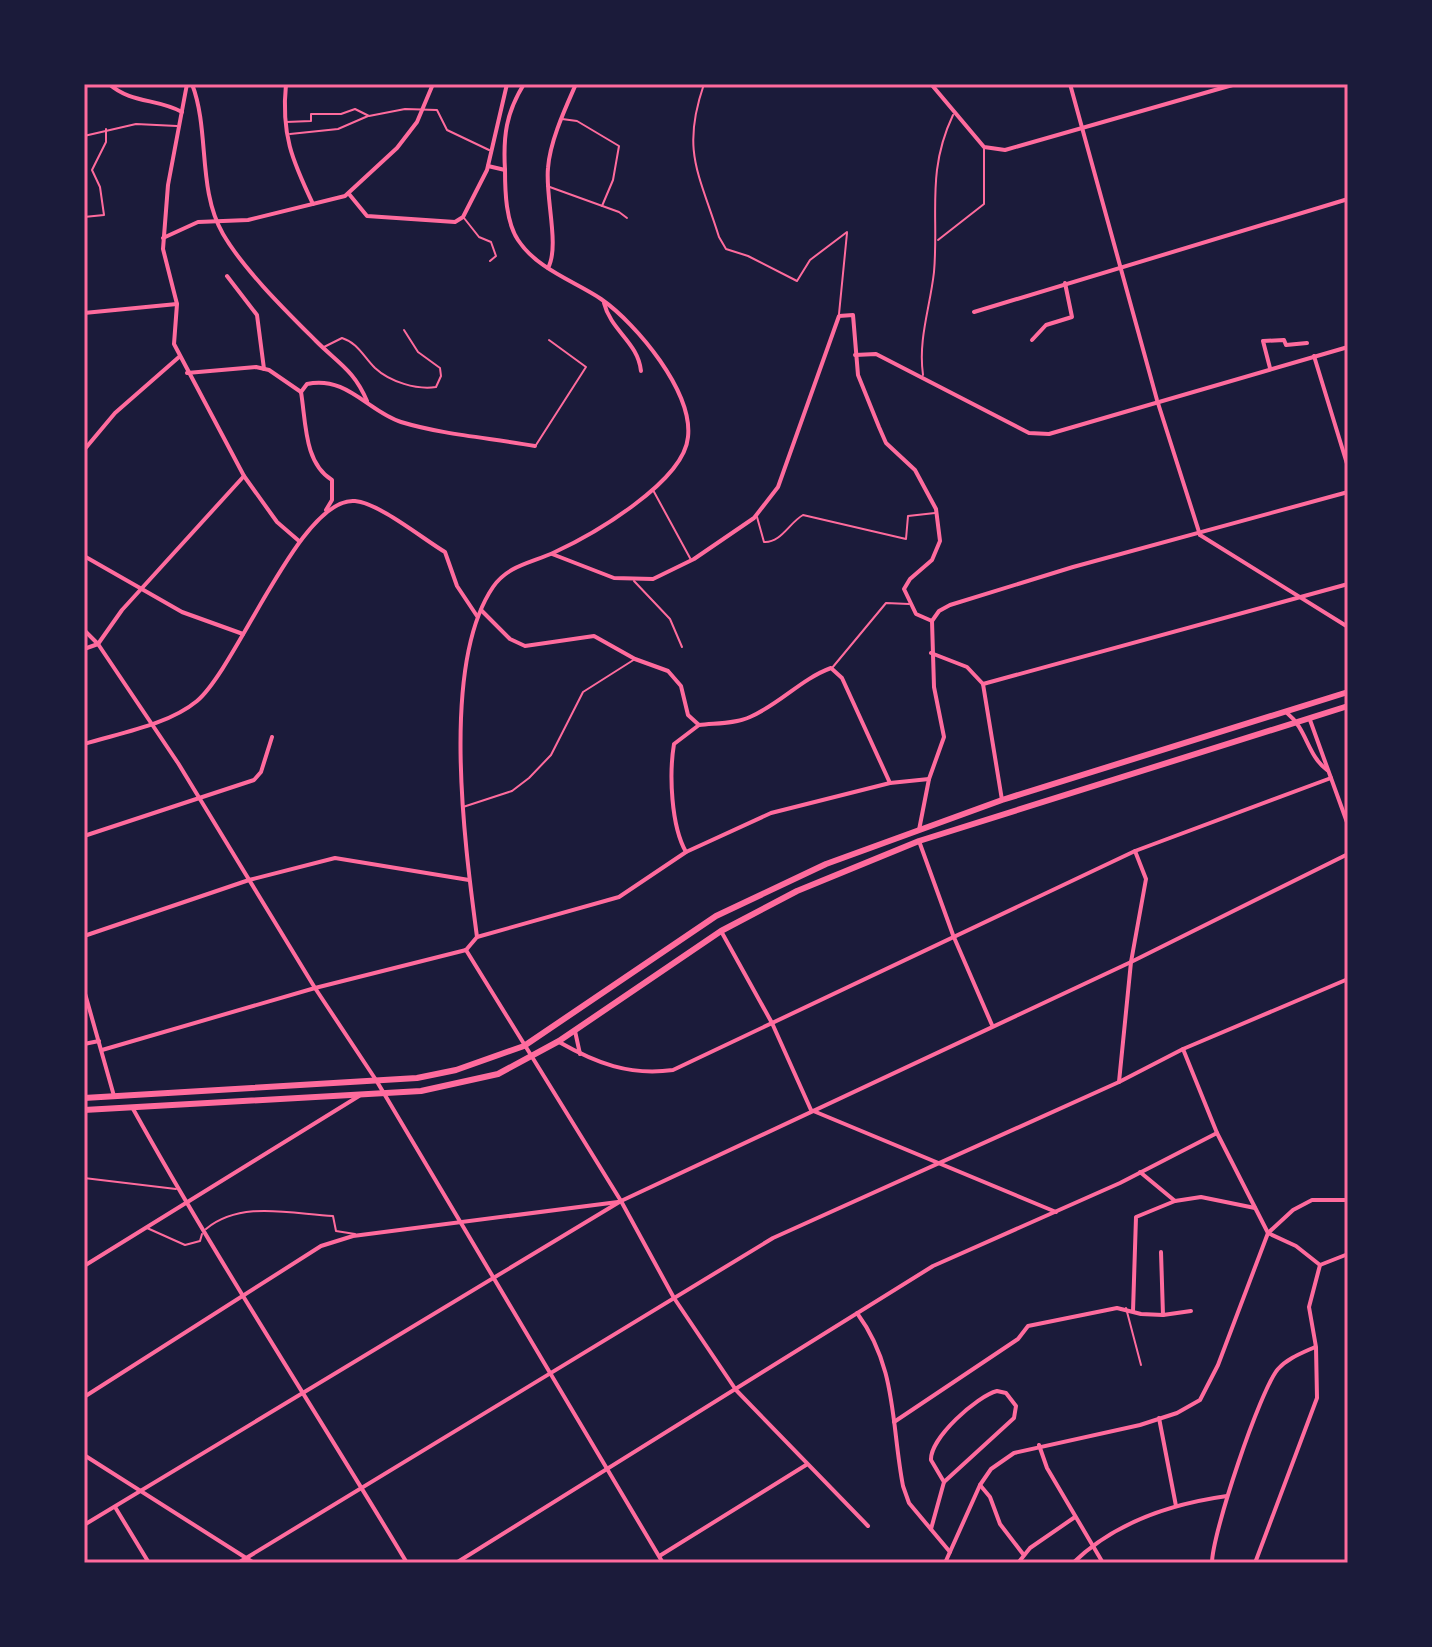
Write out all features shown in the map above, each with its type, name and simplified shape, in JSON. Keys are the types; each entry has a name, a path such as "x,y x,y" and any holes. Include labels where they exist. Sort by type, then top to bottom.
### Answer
{"main road":[{"path":"84,1098 417,1078 456,1070 524,1046 716,916 826,864 1002,800 1348,692"},
{"path":"84,1110 383,1094 459,1084 498,1074 532,1058 721,931 776,900 919,841 1348,706"},
{"path":"919,841 953,819"}],"street":[{"path":"109,84 123,97 167,104 182,112"},
{"path":"189,84 178,126 163,238 177,304 174,344 244,476 277,522 299,541"},
{"path":"189,84 198,100 217,221 225,237 323,347 343,362 367,401"},
{"path":"286,84 285,122 289,152 313,204"},
{"path":"163,238 198,222 248,220 349,194 397,148 423,109 433,84"},
{"path":"349,194 367,216 455,222 463,217 488,166 507,84"},
{"path":"477,937 462,808 461,703 477,616 494,585 513,568 552,554 626,511 674,466 688,441 688,413 673,381 630,324 603,300 548,268 518,240 509,217 503,133 511,106 524,84"},
{"path":"548,268 554,256 547,186 548,163 576,84"},
{"path":"931,84 984,147 1005,150 1236,84"},
{"path":"1070,84 1157,400 1200,535 1298,599 1348,627"},
{"path":"488,166 505,170"},
{"path":"974,312 1120,265 1348,199"},
{"path":"227,276 257,315 264,369"},
{"path":"1032,340 1046,325 1072,317 1065,283"},
{"path":"603,300 612,325 640,355 641,371"},
{"path":"84,313 177,304"},
{"path":"552,554 603,575 634,580 653,579 691,561 756,515 778,487 839,316 853,315 857,330 855,355 858,375 886,443 915,470 937,513 940,541 932,560 910,579 904,589 916,614 932,621"},
{"path":"1270,368 1263,341 1276,338 1284,340 1286,345 1307,343"},
{"path":"855,355 876,354 1029,433 1049,434 1157,400 1348,347"},
{"path":"1314,356 1348,467"},
{"path":"84,450 115,413 179,357"},
{"path":"187,373 236,368 264,369 301,392"},
{"path":"84,744 152,724 197,701 243,634 299,541 326,510 332,500 332,480 320,473 312,456 301,392 307,384 319,381 367,401 399,422 535,446"},
{"path":"84,649 98,644 141,589 244,476"},
{"path":"918,832 929,779 944,737 931,653 932,621 939,611 1073,567 1200,535 1348,492"},
{"path":"326,510 355,501 445,552 457,586 477,616"},
{"path":"84,556 182,612 243,634"},
{"path":"983,684 1348,584"},
{"path":"481,610 510,639 525,646 594,636 635,659 668,671 681,686 688,715 699,725"},
{"path":"84,630 98,644 201,799 315,988 376,1080 663,1563"},
{"path":"931,653 967,667 983,684 1002,800"},
{"path":"686,852 674,816 674,744 699,725 746,719 773,705 813,675 831,668 842,678 890,783"},
{"path":"1287,713 1300,723 1317,762 1327,770"},
{"path":"1310,720 1348,825"},
{"path":"84,836 254,780 261,772 272,737"},
{"path":"559,1041 580,1054 634,1073 673,1070 1135,851 1331,778"},
{"path":"102,1050 315,988 466,950 477,937 619,897 686,852 771,813 890,783 929,779"},
{"path":"919,841 953,935 992,1025"},
{"path":"1119,1082 1131,962 1146,879 1135,851"},
{"path":"84,1525 621,1201 1131,962 1348,854"},
{"path":"84,936 249,880 335,858 469,880"},
{"path":"721,931 772,1023 811,1110 1056,1212"},
{"path":"466,950 621,1201 674,1298 736,1390 868,1526"},
{"path":"238,1563 773,1238 1119,1082 1183,1049 1348,979"},
{"path":"84,990 114,1096"},
{"path":"575,1031 580,1054"},
{"path":"84,1044 99,1041"},
{"path":"1183,1049 1217,1133 1268,1233 1296,1246 1320,1265"},
{"path":"84,1266 359,1096"},
{"path":"132,1107 186,1204 245,1295 407,1563"},
{"path":"456,1563 933,1266 1056,1212 1217,1133"},
{"path":"1140,1172 1175,1201"},
{"path":"1133,1311 1136,1217 1175,1201 1201,1197 1255,1208"},
{"path":"945,1563 980,1485 991,1469 1014,1453 1177,1413 1207,1392 1268,1233 1293,1210 1312,1200 1348,1200"},
{"path":"84,1397 321,1246 360,1235 621,1201"},
{"path":"1161,1252 1163,1315"},
{"path":"1320,1265 1348,1254"},
{"path":"1255,1563 1317,1398 1316,1347 1309,1307 1320,1265"},
{"path":"894,1422 1018,1339 1028,1326 1126,1308 1163,1315 1191,1311"},
{"path":"857,1313 874,1336 889,1376 903,1486 909,1503 950,1552"},
{"path":"1212,1563 1227,1496 1273,1376 1290,1359 1316,1347"},
{"path":"931,1529 944,1482 1014,1418 1016,1406 1006,1393 988,1393 948,1427 934,1445 931,1460 944,1482"},
{"path":"1159,1418 1176,1506"},
{"path":"1039,1445 1047,1468 1103,1563"},
{"path":"84,1455 254,1563"},
{"path":"660,1555 806,1465"},
{"path":"980,1485 990,1497 1000,1524 1023,1554"},
{"path":"1073,1563 1092,1544 1125,1524 1176,1506 1227,1496"},
{"path":"115,1507 149,1563"},
{"path":"1018,1563 1023,1554 1075,1517"}],"lane":[{"path":"704,84 692,119 690,142 719,237 726,249 748,256 797,281 810,260 847,232 839,316"},
{"path":"285,122 311,121 311,114 341,114 355,109 369,116"},
{"path":"286,134 344,128 369,116 437,110 447,130 490,150"},
{"path":"923,380 919,348 932,287 937,241 933,195 940,149 954,112"},
{"path":"562,119 577,121 619,146 613,180 602,206"},
{"path":"84,136 106,129 158,123 178,126"},
{"path":"84,217 104,215 100,187 92,170 106,142 106,129"},
{"path":"937,241 984,204 984,147"},
{"path":"547,186 627,218"},
{"path":"463,217 479,237 491,242 496,256 490,261"},
{"path":"323,347 342,338 354,342 377,370 389,378 422,389 436,387 441,376 440,368 418,352 404,330"},
{"path":"535,446 586,367 549,340"},
{"path":"652,489 691,561"},
{"path":"756,515 764,542 772,543 781,536 786,524 803,515 906,539 908,516 937,513"},
{"path":"634,580 638,589 670,619 682,647"},
{"path":"831,668 886,603 909,604"},
{"path":"462,808 512,791 529,778 551,755 583,692 635,659"},
{"path":"84,1178 177,1189"},
{"path":"147,1228 185,1245 200,1241 204,1231 216,1221 274,1210 333,1216 336,1231 360,1235"},
{"path":"1126,1308 1141,1365"}]}
